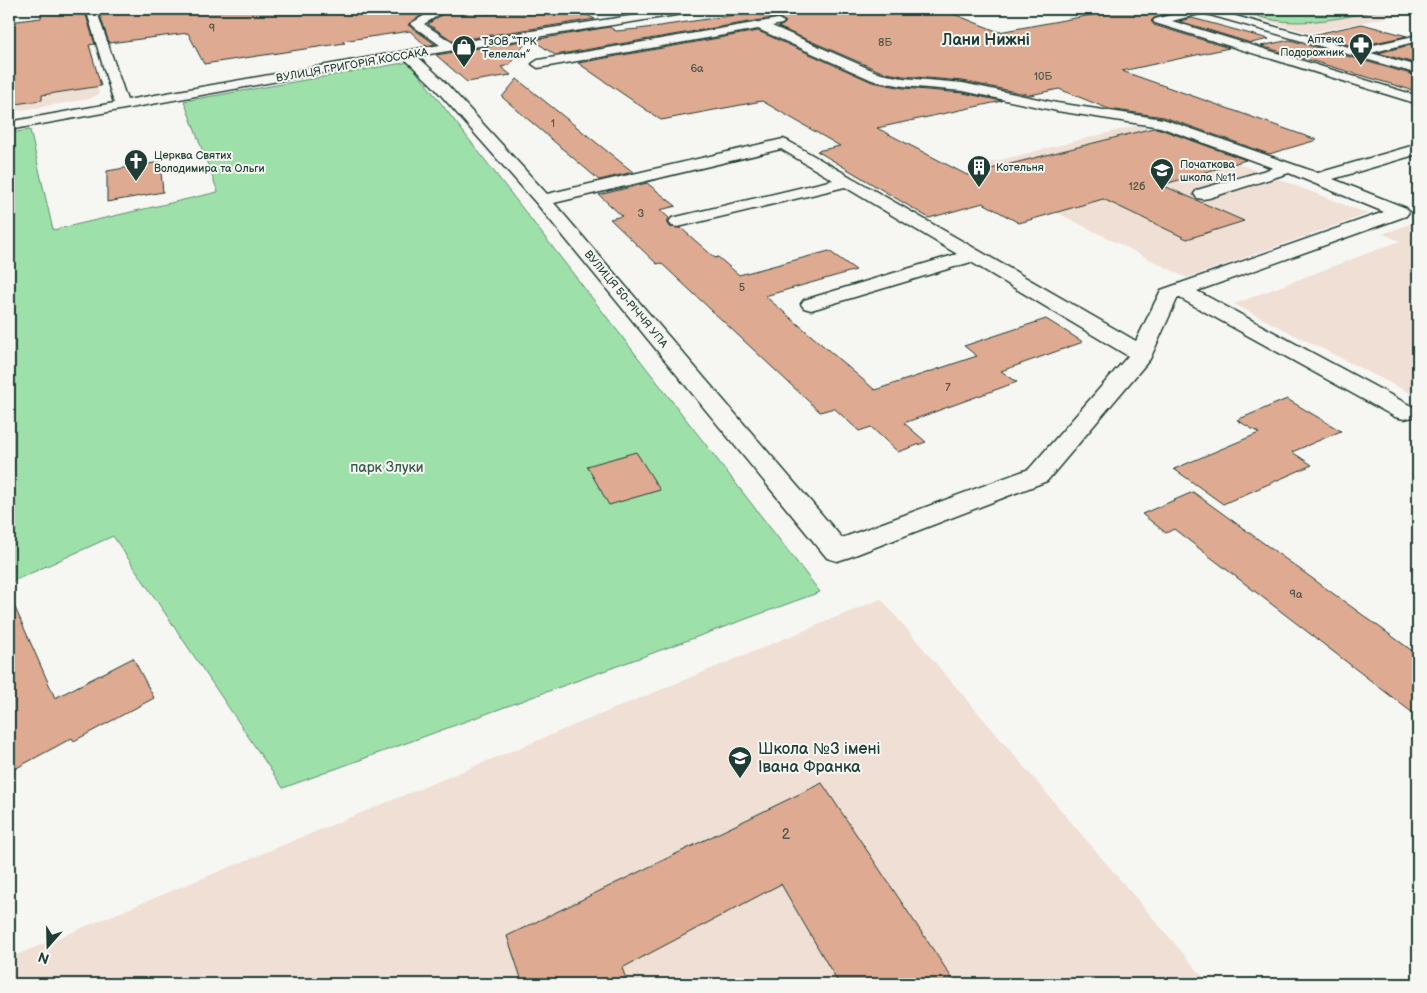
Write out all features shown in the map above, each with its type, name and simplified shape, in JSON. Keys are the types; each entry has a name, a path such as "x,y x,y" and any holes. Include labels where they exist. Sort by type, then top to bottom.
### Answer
{"street":[{"path":"91,9 122,106"},
{"path":"423,9 434,15 416,24 450,47"},
{"name":"ВУЛИЦЯ ГРИГОРІЯ КОССАКА","path":"9,126 408,54 695,9"},
{"path":"1418,70 1201,9 1159,21 1418,100"},
{"path":"538,64 759,18 877,77 902,82 963,87 1057,107 1163,123 1317,178 1400,212 1168,294 1142,354 783,144 543,200"},
{"path":"1355,52 1418,38"},
{"name":"ВУЛИЦЯ 50-РІЧЧЯ УПА","path":"408,54 437,82 543,200 836,551 1038,475 1142,354"},
{"path":"1317,178 1418,149"},
{"path":"1203,194 1289,168"},
{"path":"678,222 846,182"},
{"path":"810,304 973,255"},
{"path":"1180,290 1404,412"}],"shaded area":[{"path":"1223,9 1418,9 1418,11 1310,33"},
{"path":"90,37 99,94 89,99 9,112 9,47"},
{"name":"Початкова школа №11","path":"1139,125 1368,214 1187,278 969,168"},
{"path":"1418,221 1418,397 1234,304 1400,241 1383,234"},
{"name":"Школа №3 імені Івана Франка","path":"881,599 1209,984 9,984 9,958"}],"green space":[{"path":"1241,9 1386,9 1332,19 1294,22 1258,16"},
{"name":"парк Злуки","path":"409,62 820,592 283,788 113,536 9,583 9,133 30,130 53,230 218,192 184,101"}],"building":[{"path":"41,9 84,9 95,44 89,45 101,86 42,95 42,100 9,105 9,22 41,18"},
{"path":"98,9 416,9 422,15 408,25 435,44 426,46 410,31 342,41 345,43 204,64 188,33 109,43"},
{"path":"434,9 485,9 485,14 496,13 490,9 575,9 595,19 453,41 428,24 441,15"},
{"path":"776,9 925,9 925,14 946,11 999,32 1124,9 1161,9 1174,12 1154,18 1151,21 1154,25 1229,48 1122,71 1317,140 1269,154 1164,117 1109,109 1059,89 1030,95 963,81 903,76 882,72 778,27 786,22 778,17 555,55 533,40 609,27 616,31 639,29"},
{"path":"1192,18 1269,39 1251,43 1179,21"},
{"path":"1362,24 1407,36 1356,47 1312,35"},
{"path":"758,31 872,82 903,88 963,93 1002,101 877,128 967,175 1153,128 1160,129 1246,160 1162,185 1244,221 1187,239 1103,199 1019,223 983,203 929,218 817,151 840,146 762,101 661,120 578,63"},
{"path":"528,40 509,65 501,67 511,75 467,82 436,55"},
{"path":"1290,40 1418,76 1418,92 1261,46"},
{"path":"1418,43 1418,64 1378,53"},
{"path":"517,79 633,172 599,180 502,97"},
{"name":"Церква Святих Володимира та Ольги","path":"160,162 163,192 107,202 107,171"},
{"path":"647,183 676,206 660,210 669,218 667,222 670,227 681,228 715,258 718,257 739,275 829,251 856,270 765,296 875,390 977,356 964,346 1046,319 1083,342 1001,371 1017,382 904,423 926,442 898,452 871,427 859,431 834,408 820,412 661,263 657,264 610,219 622,216 599,195"},
{"path":"1287,399 1341,431 1292,452 1312,465 1223,504 1174,469 1259,433 1237,420"},
{"path":"636,452 660,490 609,505 587,466"},
{"path":"1193,492 1418,655 1418,717 1174,529 1166,533 1142,514"},
{"path":"9,594 55,698 133,658 154,698 74,741 72,738 9,772"},
{"path":"822,783 956,984 839,984 781,884 622,968 628,984 523,984 507,936"}],"place":[{"name":"Аптека Подорожник","path":"1361,66"},
{"name":"ТзОВ “ТРК Телелан”","path":"464,68"},
{"name":"Церква Святих Володимира та Ольги","path":"136,182"},
{"name":"Котельня","path":"979,188"},
{"name":"Початкова школа №11","path":"1162,191"},
{"name":"Школа №3 імені Івана Франка","path":"740,779"}],"district":[{"name":"Лани Нижні","path":"986,40"}]}
